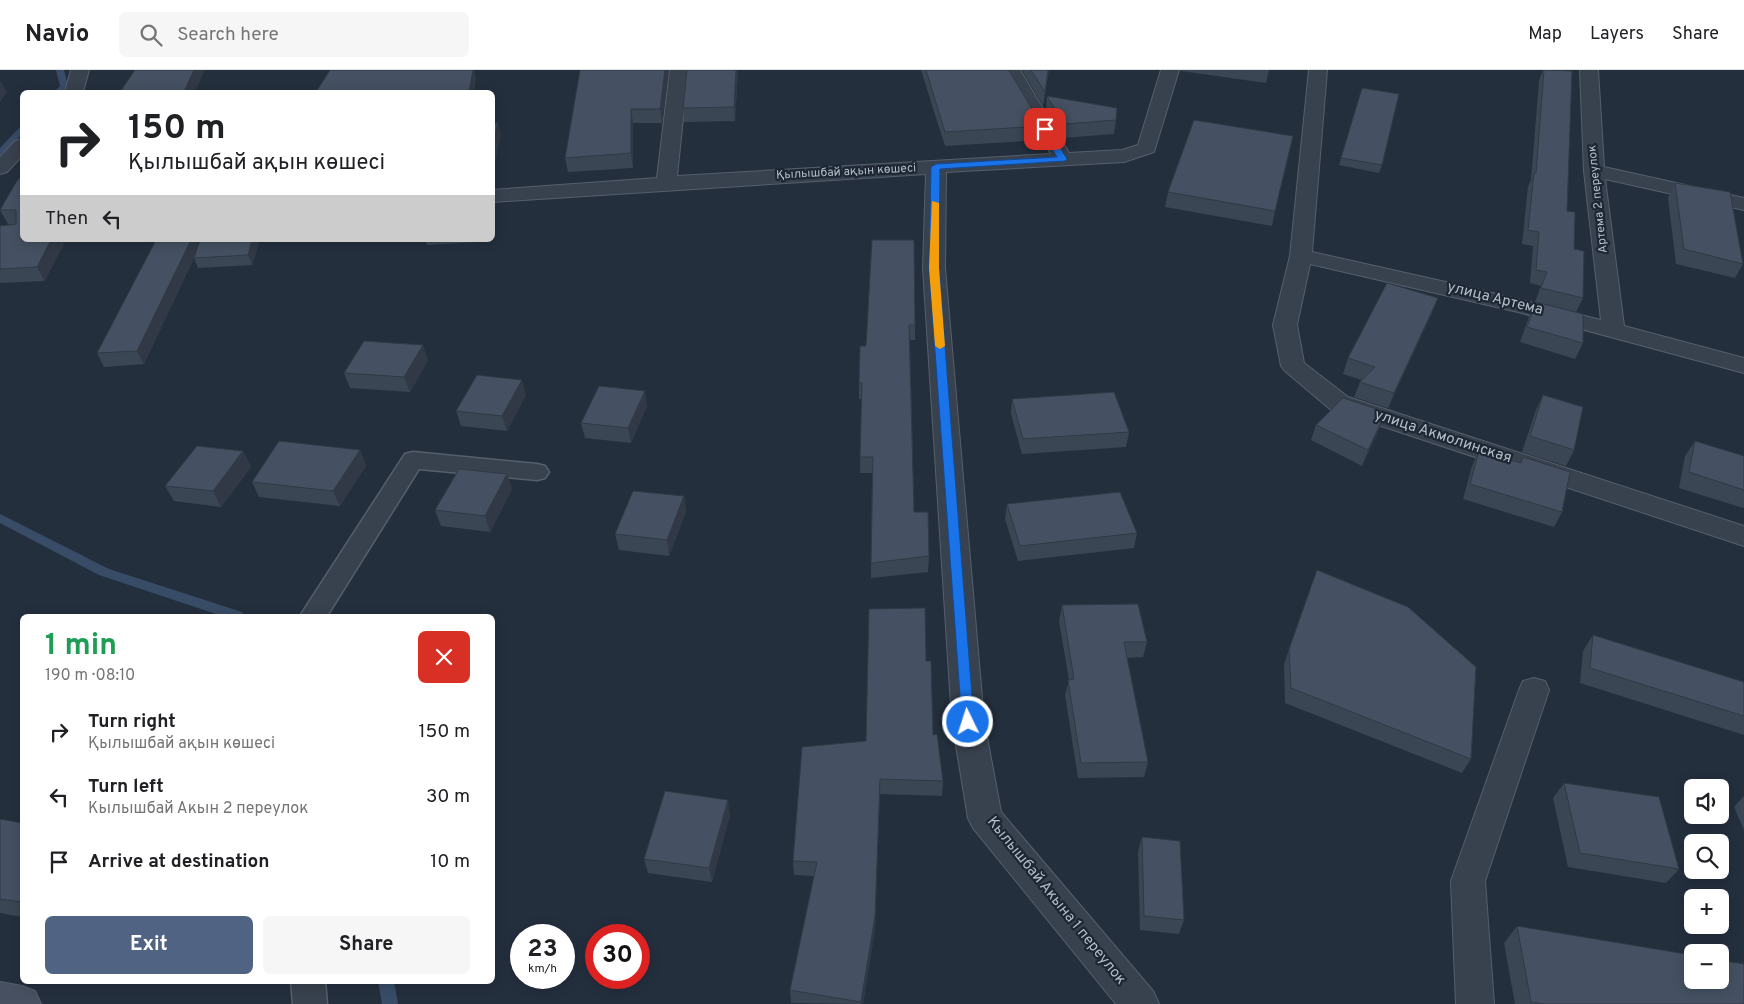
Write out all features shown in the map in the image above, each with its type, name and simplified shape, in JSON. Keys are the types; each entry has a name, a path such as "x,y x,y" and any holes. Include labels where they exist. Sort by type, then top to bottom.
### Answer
{"street":[{"path":"75,90 80,70"},
{"path":"666,183 679,70"},
{"path":"1011,70 1063,159"},
{"name":"Қылышбай ақын көшесі","path":"495,196 666,183 1124,156 1147,148 1170,70"},
{"name":"улица Акмолинская","path":"1318,70 1301,256 1285,325 1293,366 1340,403 1744,536"},
{"name":"Артема 2 переулок","path":"1589,70 1594,171 1613,328"},
{"path":"0,168 20,147"},
{"name":"Кылышбай Акына 1 переулок","path":"936,167 934,268 968,722 985,818 1140,1004"},
{"path":"1594,171 1744,204"},
{"name":"улица Артема","path":"1301,256 1420,281 1613,328 1744,366"},
{"path":"1474,1004 1468,881 1534,690"},
{"path":"0,1000 22,1004"}],"lane":[{"path":"314,614 413,460 537,472"},
{"path":"308,984 310,1004"}],"building":[{"path":"135,70 194,70 185,90 121,90"},
{"path":"330,70 473,70 469,90 317,90"},
{"path":"580,70 665,70 660,109 631,109 631,153 565,158"},
{"path":"687,70 736,70 734,107 683,108"},
{"path":"926,70 1009,70 1042,126 945,132"},
{"path":"1031,70 1048,70 1045,92"},
{"path":"1544,70 1572,71 1567,211 1575,212 1574,249 1584,251 1583,298 1541,288 1547,272 1536,270 1539,232 1528,230 1534,173 1536,173"},
{"path":"1362,88 1399,94 1382,165 1341,158"},
{"path":"1047,96 1117,108 1116,120 1064,124"},
{"path":"1194,120 1293,136 1275,211 1168,192"},
{"path":"498,121 495,135 495,124"},
{"path":"20,178 20,242 50,242 37,267 0,269 0,226 16,224 16,210 0,210"},
{"path":"1675,183 1730,192 1743,264 1684,249"},
{"path":"872,240 914,240 915,325 909,325 914,512 928,512 929,556 871,563 873,457 860,457 862,383 859,383 860,346 866,346"},
{"path":"155,242 190,242 137,351 97,353"},
{"path":"199,242 251,242 248,255 194,258"},
{"path":"1387,283 1438,298 1394,393 1360,382 1375,367 1348,358"},
{"path":"1536,302 1583,314 1583,343 1527,327"},
{"path":"364,341 423,345 404,377 344,373"},
{"path":"477,375 522,380 502,416 456,411"},
{"path":"599,386 645,391 628,428 581,423"},
{"path":"1114,392 1129,432 1023,439 1012,399"},
{"path":"1543,395 1583,407 1574,450 1530,436"},
{"path":"1343,398 1386,412 1368,450 1316,425"},
{"path":"279,441 360,450 333,491 252,482"},
{"path":"1695,441 1744,456 1744,490 1689,472"},
{"path":"197,446 243,451 213,491 165,486"},
{"path":"1479,451 1521,463 1523,457 1570,472 1562,512 1470,484"},
{"path":"459,469 507,474 485,516 435,510"},
{"path":"633,491 684,496 667,540 615,534"},
{"path":"1120,492 1137,533 1020,546 1007,504"},
{"path":"1317,570 1408,607 1476,667 1471,759 1291,688 1289,649"},
{"path":"1138,604 1147,642 1124,642 1148,762 1081,763 1068,680 1074,679 1062,605"},
{"path":"925,608 926,661 931,661 933,735 937,734 943,781 880,779 875,916 861,1002 790,990 817,862 793,861 802,747 866,741 869,609"},
{"path":"1593,635 1744,682 1744,716 1590,668"},
{"path":"1564,783 1659,797 1679,869 1580,853"},
{"path":"665,791 728,800 709,868 644,859"},
{"path":"0,819 20,823 20,902 0,899"},
{"path":"1142,837 1180,841 1184,920 1144,916"},
{"path":"1517,926 1684,954 1684,989 1729,989 1729,962 1744,964 1744,1004 1545,1004 1531,1002"}],"waterway":[{"path":"60,70 64,86 60,90"},
{"path":"0,153 20,132"},
{"path":"0,518 104,572 231,614"},
{"path":"387,984 390,1004"}],"slow traffic":[{"path":"935,203 934,268 940,346"}],"route":[{"path":"968,722 934,268 936,167 1063,159 1045,129"}]}
